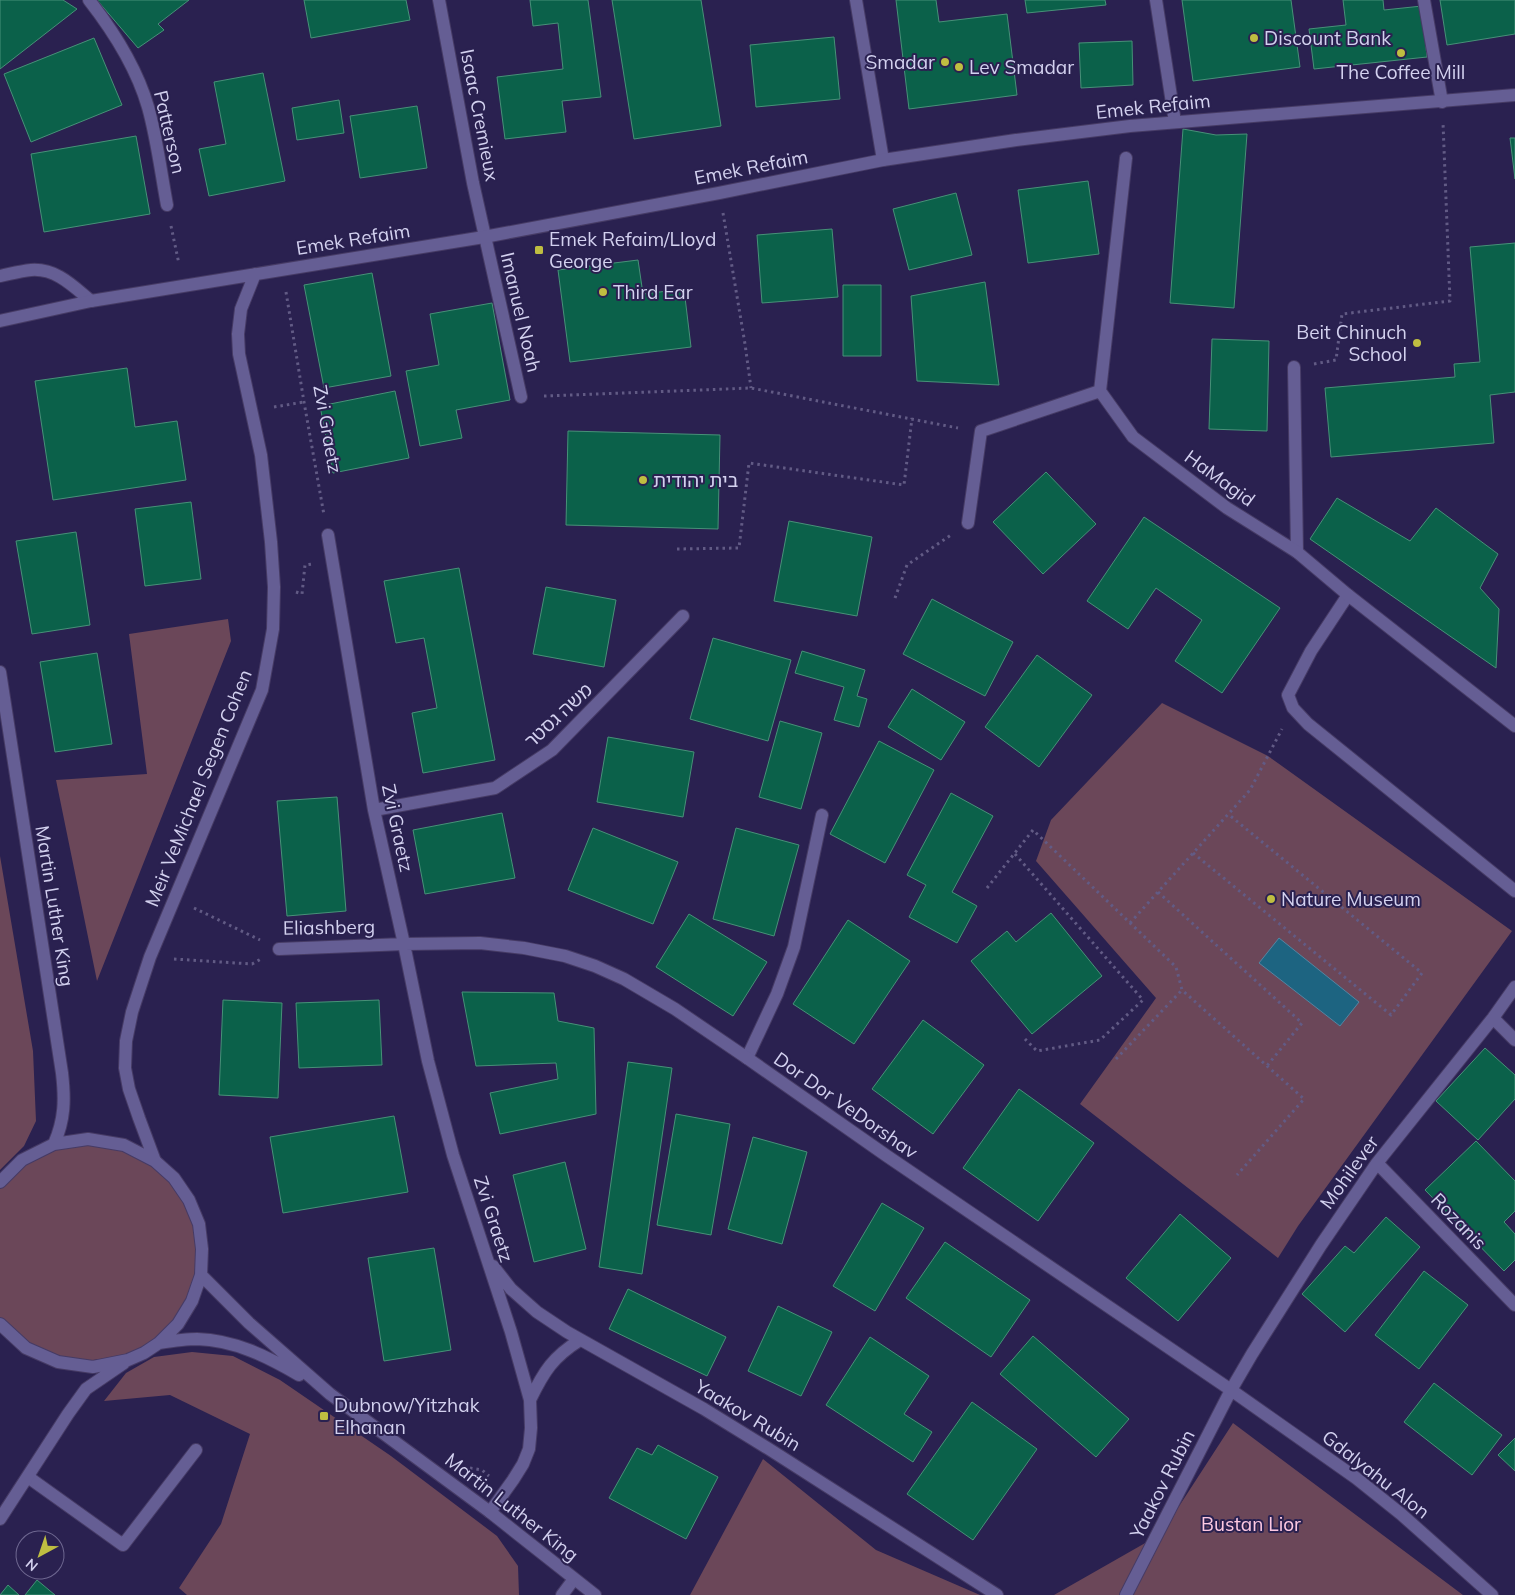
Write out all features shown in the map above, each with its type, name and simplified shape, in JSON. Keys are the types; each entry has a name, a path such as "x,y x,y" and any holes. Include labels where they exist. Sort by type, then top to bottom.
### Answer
{"street":[{"name":"Patterson","path":"89,0 118,42 136,76 148,107 167,205"},
{"name":"Isaac Cremieux","path":"439,0 484,236"},
{"path":"856,0 882,160"},
{"path":"1156,0 1175,122"},
{"path":"1424,0 1442,102"},
{"name":"Emek Refaim","path":"0,321 91,301 484,236 719,193 882,160 1016,140 1175,122 1515,95"},
{"path":"968,524 981,431 1100,391 1126,158"},
{"name":"Imanuel Noah","path":"484,236 521,397"},
{"path":"0,276 31,270 50,271 68,282 91,301"},
{"name":"Meir VeMichael Segen Cohen","path":"155,1161 138,1118 125,1068 126,1041 132,1012 150,957 262,690 272,629 274,587 261,455 239,354 238,334 239,317 255,274"},
{"path":"1294,367 1297,552"},
{"name":"HaMagid","path":"1100,391 1133,437 1227,508 1297,552 1348,596 1515,726"},
{"name":"Zvi Graetz","path":"328,535 374,810 430,1071 453,1156 511,1332 530,1400 531,1428 529,1449 514,1480 490,1512"},
{"path":"1348,596 1311,651 1288,695 1293,708 1308,724 1515,890"},
{"name":"משה גסטר","path":"374,810 495,788 552,750 683,616"},
{"name":"Martin Luther King","path":"0,672 62,1073 63,1117 60,1132 54,1144"},
{"path":"747,1058 777,994 794,947 822,815"},
{"name":"Dor Dor VeDorshav","path":"404,944 480,943 524,948 565,956 595,966 624,979 747,1058 911,1173 1231,1390"},
{"name":"Eliashberg","path":"279,949 404,944"},
{"name":"Mohilever","path":"1231,1390 1315,1253 1376,1163 1493,1018 1515,987"},
{"path":"1493,1018 1515,1040"},
{"path":"0,1182 22,1160 54,1144 88,1139 124,1145 155,1161 174,1178 189,1200 199,1224 202,1249 201,1275 192,1301 178,1324 159,1343 144,1353 128,1360 86,1389 0,1519"},
{"name":"Rozanis","path":"1376,1163 1515,1305"},
{"name":"Yaakov Rubin","path":"488,1260 511,1289 537,1312 580,1340 704,1409 997,1595"},
{"name":"Martin Luther King","path":"201,1275 249,1323 330,1394 490,1512 595,1595"},
{"path":"0,1324 26,1348 58,1362 93,1367 128,1360"},
{"name":"Martin Luther King","path":"159,1343 198,1339 226,1343 253,1351 277,1362 330,1394"},
{"name":"Zvi Graetz","path":"530,1400 539,1381 551,1363 580,1340"},
{"name":"Yaakov Rubin","path":"1126,1595 1231,1390"},
{"name":"Gdalyahu Alon","path":"1231,1390 1356,1478 1401,1514 1492,1595"},
{"path":"28,1477 123,1545 196,1450"},
{"path":"562,1595 574,1579"}],"path":[{"path":"1294,367 1336,360 1342,314 1450,301 1442,102"},
{"path":"719,193 746,344 751,388"},
{"path":"167,205 184,285"},
{"name":"Zvi Graetz","path":"245,297 286,292 328,535"},
{"path":"521,397 751,388 981,431"},
{"path":"251,410 304,402"},
{"path":"677,550 739,548 748,463 904,485 912,418"},
{"path":"895,598 907,565 968,524"},
{"path":"302,594 305,565"},
{"path":"1130,923 1250,790 1293,708"},
{"path":"1193,853 1390,1015 1422,973 1228,814"},
{"path":"987,888 1034,830 1176,967 1182,990 1304,1099 1237,1175"},
{"path":"1015,854 1143,1000 1100,1040 1038,1051 1025,1039"},
{"path":"1158,892 1302,1023 1266,1067"},
{"name":"Eliashberg","path":"175,899 279,949"},
{"path":"192,961 252,964 279,949"},
{"path":"1116,1059 1182,990"}],"green space":[{"path":"228,619 231,641 97,981 56,780 147,774 129,634"},
{"path":"1162,703 1268,756 1512,931 1298,1226 1278,1258 1080,1104 1156,998 1036,861 1051,820"},
{"path":"0,856 33,1051 36,1121 24,1146 0,1170"},
{"path":"66,1145 119,1147 153,1164 170,1179 190,1211 198,1238 197,1274 184,1308 161,1336 127,1356 76,1362 39,1352 2,1322 0,1318 0,1189 13,1172 21,1166"},
{"path":"192,1352 233,1356 280,1380 391,1456 497,1536 518,1566 519,1595 187,1595 179,1588 221,1524 250,1434 170,1395 104,1401 126,1373 154,1357"},
{"name":"Bustan Lior","path":"1233,1423 1463,1595 1054,1595 1161,1534"},
{"path":"763,1459 876,1550 980,1595 690,1595"}],"water":[{"path":"1279,938 1359,1002 1340,1026 1259,963"}],"building":[{"path":"0,0 63,0 77,9 0,69"},
{"path":"97,0 189,0 158,24 164,30 138,48"},
{"path":"304,0 406,0 410,20 311,38"},
{"path":"530,0 588,0 601,97 562,101 566,132 505,139 497,77 563,69 558,23 533,26"},
{"path":"612,0 701,0 721,126 634,139"},
{"name":"Lev Smadar","path":"896,0 936,0 939,22 1007,14 1017,95 909,109"},
{"path":"1025,0 1105,0 1106,5 1027,13"},
{"path":"1182,0 1291,0 1300,67 1193,81"},
{"path":"1343,0 1383,0 1384,10 1422,6 1427,57 1314,69 1309,29 1346,25"},
{"path":"1440,0 1515,0 1515,34 1447,45"},
{"path":"834,37 840,99 756,107 750,45"},
{"path":"94,38 122,105 31,142 4,74"},
{"path":"1132,41 1133,85 1081,88 1079,43"},
{"path":"263,73 285,181 209,196 199,149 226,144 214,82"},
{"path":"339,100 344,133 297,140 292,108"},
{"path":"417,106 427,168 360,178 350,116"},
{"path":"1183,129 1216,135 1247,134 1234,308 1170,303"},
{"path":"136,136 150,214 44,232 31,154"},
{"path":"1510,138 1515,138 1515,179"},
{"path":"1088,181 1099,254 1028,263 1018,190"},
{"path":"956,193 972,255 909,270 893,209"},
{"path":"832,229 838,297 762,303 757,235"},
{"path":"1515,243 1515,392 1490,395 1494,443 1331,457 1325,388 1455,377 1454,364 1480,362 1470,247"},
{"path":"638,260 643,294 684,289 691,347 570,362 558,270"},
{"path":"372,273 391,376 324,388 304,285"},
{"path":"985,282 999,385 917,381 911,296"},
{"path":"843,285 881,285 881,356 843,356"},
{"path":"492,303 510,400 456,410 462,438 420,446 406,371 439,365 430,314"},
{"path":"1212,339 1269,341 1267,431 1209,429"},
{"path":"127,368 135,427 177,421 186,480 53,500 35,381"},
{"path":"395,391 409,458 333,473 320,406"},
{"name":"בית יהודית","path":"568,431 720,435 718,529 566,525"},
{"path":"1046,472 1096,524 1043,574 993,522"},
{"path":"1337,498 1410,541 1436,508 1498,554 1480,588 1499,609 1496,668 1310,539"},
{"path":"191,502 201,579 145,586 135,509"},
{"path":"1144,517 1280,608 1222,693 1175,661 1202,620 1156,588 1128,629 1087,601"},
{"path":"789,521 872,537 857,616 774,601"},
{"path":"76,532 90,625 32,634 16,541"},
{"path":"459,568 495,760 423,773 412,713 437,708 424,638 396,643 384,581"},
{"path":"546,587 616,600 604,667 533,654"},
{"path":"932,599 1013,642 985,696 903,654"},
{"path":"713,638 791,660 768,741 690,719"},
{"path":"802,651 865,670 857,696 867,699 859,727 834,720 844,687 795,673"},
{"path":"97,653 112,744 55,752 40,662"},
{"path":"1037,655 1092,695 1039,767 985,727"},
{"path":"912,689 965,722 941,760 888,727"},
{"path":"780,721 822,733 801,809 759,797"},
{"path":"608,737 694,752 683,817 597,802"},
{"path":"879,741 934,770 885,863 830,834"},
{"path":"951,793 993,816 952,892 977,906 957,943 909,917 926,885 907,875"},
{"path":"337,797 346,911 287,916 277,801"},
{"path":"502,813 515,878 425,894 413,830"},
{"path":"593,828 678,862 653,924 568,890"},
{"path":"736,828 799,845 774,936 713,919"},
{"path":"1051,913 1102,976 1032,1034 971,961 1007,931 1016,942"},
{"path":"689,914 767,962 733,1016 656,967"},
{"path":"848,920 910,961 854,1044 793,1004"},
{"path":"462,992 554,993 558,1021 594,1028 596,1114 500,1134 490,1093 558,1079 556,1063 476,1066"},
{"path":"223,1000 282,1003 278,1098 219,1095"},
{"path":"379,1000 382,1065 299,1068 296,1003"},
{"path":"923,1020 984,1065 933,1134 872,1089"},
{"path":"1485,1048 1515,1075 1515,1099 1478,1140 1436,1101"},
{"path":"628,1062 672,1068 642,1274 599,1267"},
{"path":"1019,1089 1094,1143 1038,1221 963,1168"},
{"path":"676,1114 730,1124 711,1235 657,1225"},
{"path":"394,1116 408,1192 283,1213 270,1137"},
{"path":"753,1137 807,1152 782,1244 728,1229"},
{"path":"1476,1141 1515,1181 1515,1211 1504,1222 1515,1234 1515,1260 1504,1271 1425,1190"},
{"path":"565,1162 586,1249 534,1262 513,1175"},
{"path":"882,1203 924,1228 875,1311 833,1286"},
{"path":"1180,1214 1231,1258 1178,1321 1126,1278"},
{"path":"1386,1217 1420,1247 1345,1332 1302,1294 1345,1246 1354,1253"},
{"path":"945,1242 1030,1300 991,1357 906,1298"},
{"path":"434,1248 451,1350 384,1361 368,1258"},
{"path":"1424,1271 1468,1305 1419,1369 1375,1335"},
{"path":"628,1289 726,1337 707,1376 609,1329"},
{"path":"778,1306 832,1332 801,1396 748,1371"},
{"path":"1033,1336 1129,1419 1096,1457 1000,1374"},
{"path":"870,1337 929,1376 904,1414 932,1432 913,1462 826,1405"},
{"path":"1434,1383 1502,1435 1472,1475 1404,1422"},
{"path":"972,1402 1037,1449 973,1540 907,1494"},
{"path":"1515,1438 1515,1471 1498,1455"},
{"path":"658,1445 718,1477 686,1539 609,1498 637,1448 652,1455"},
{"path":"37,1580 55,1595 25,1595"},
{"path":"8,1585 19,1595 0,1595"}],"place":[{"name":"Discount Bank","path":"1254,38"},
{"name":"The Coffee Mill","path":"1401,53"},
{"name":"Smadar","path":"945,62"},
{"name":"Lev Smadar","path":"959,67"},
{"name":"Emek Refaim/Lloyd George","path":"539,250"},
{"name":"Third Ear","path":"603,292"},
{"name":"Beit Chinuch School","path":"1417,343"},
{"name":"בית יהודית","path":"643,480"},
{"name":"Nature Museum","path":"1271,899"},
{"name":"Dubnow/Yitzhak Elhanan","path":"324,1416"}]}
